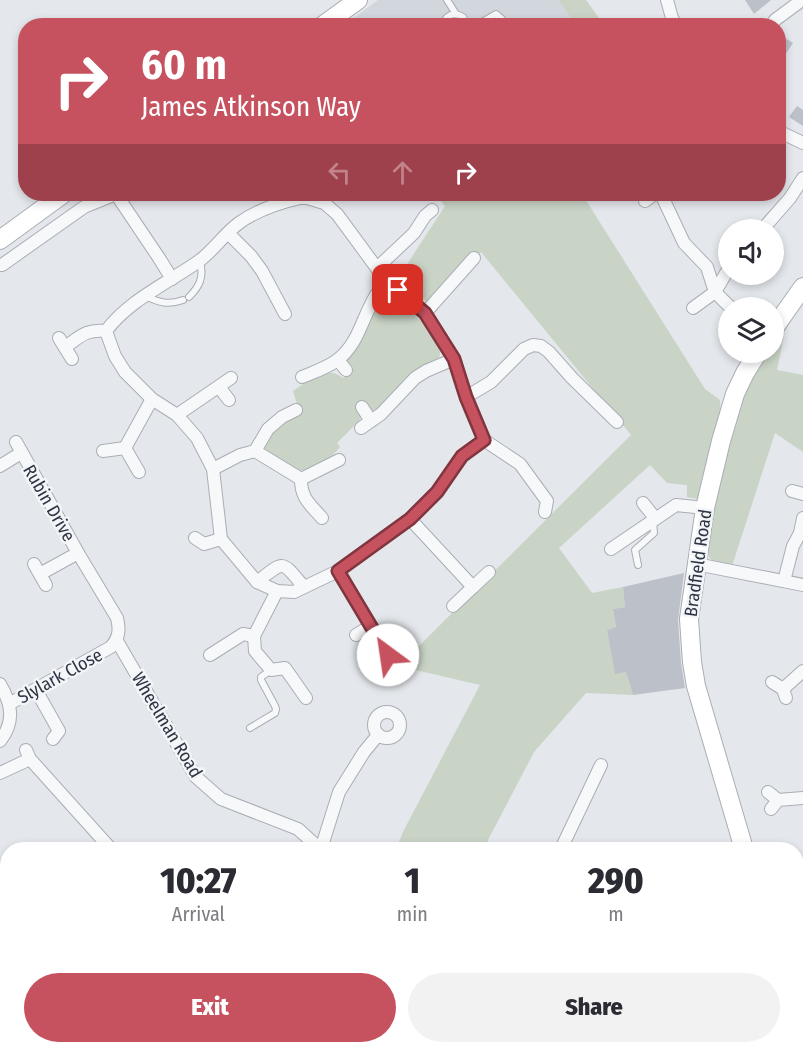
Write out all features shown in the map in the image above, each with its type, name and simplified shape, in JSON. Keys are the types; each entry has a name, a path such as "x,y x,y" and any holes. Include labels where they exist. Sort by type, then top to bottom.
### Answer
{"main road":[{"path":"333,18 357,0"},
{"path":"0,240 53,201"},
{"path":"784,314 803,287"},
{"name":"Bradfield Road","path":"742,842 696,686 689,619 705,508 735,394 751,363"}],"street":[{"path":"667,0 672,18"},
{"path":"777,18 800,0"},
{"path":"786,135 803,143"},
{"path":"772,219 790,198 803,178"},
{"path":"8,264 84,207 99,201"},
{"path":"121,201 172,279"},
{"path":"106,331 115,319 209,254 239,223 286,201"},
{"path":"328,201 387,282 425,313 454,359 466,397 484,440 520,464 547,501 545,512"},
{"path":"664,201 684,243 707,267 715,292 720,297"},
{"path":"378,267 414,233 425,216 432,210"},
{"path":"228,233 251,256 262,271 285,314"},
{"path":"425,313 474,258"},
{"path":"302,377 326,367 342,365 374,298 387,282"},
{"path":"693,308 715,292 719,285"},
{"path":"72,359 62,342 93,330 106,331"},
{"path":"106,331 115,356 125,372 152,399 177,415 197,438 213,469 221,539 257,582 277,591 294,592 338,571 410,519 437,492 462,456 484,440"},
{"path":"466,397 491,382 524,349 532,345 541,346 617,422"},
{"path":"362,407 366,424 381,414 415,378 454,359"},
{"path":"177,415 231,378"},
{"path":"219,387 229,400"},
{"path":"125,448 152,399"},
{"path":"213,469 240,455 255,451 268,429 282,417 296,410"},
{"name":"Rubin Drive","path":"0,466 18,448 78,553"},
{"path":"103,451 125,448"},
{"path":"125,448 139,472"},
{"path":"255,451 301,479"},
{"path":"301,479 339,460"},
{"path":"301,479 301,491 322,518"},
{"path":"643,503 654,519"},
{"path":"611,549 676,505 705,508"},
{"path":"784,581 803,518"},
{"path":"410,519 473,587"},
{"path":"200,545 221,539"},
{"path":"40,575 78,553"},
{"name":"Slylark Close","path":"9,704 111,648 117,641 119,629 117,618 78,553"},
{"path":"696,564 803,585"},
{"path":"257,582 279,565 288,568 304,587"},
{"path":"338,571 388,655"},
{"path":"453,606 489,572"},
{"path":"277,591 254,636 255,651 271,670 285,668 306,698"},
{"path":"356,635 371,626"},
{"path":"210,655 243,634 254,636"},
{"name":"Wheelman Road","path":"117,641 196,777 220,799 298,829 313,842"},
{"path":"781,690 803,671"},
{"path":"0,684 6,694 10,715 8,729 0,741"},
{"path":"36,690 59,731 53,739"},
{"name":"Wheelman Road","path":"323,842 339,792 364,752 378,735"},
{"path":"0,773 28,755 105,842"},
{"path":"564,842 601,765"},
{"path":"772,800 803,798"}],"lane":[{"path":"447,0 456,14 463,18"},
{"path":"446,18 456,14"},
{"path":"146,296 166,304 186,299 202,279 200,261"},
{"path":"638,565 635,550 654,534 654,519"},
{"path":"250,728 275,713 275,706 261,680 261,677 271,670"}],"shaded area":[{"path":"378,0 558,0 571,18 354,18"}],"green space":[{"path":"558,0 586,0 599,18 571,18"},
{"path":"441,201 586,201 705,389 720,400 721,416 698,499 687,497 687,485 667,483 650,465 559,548 592,593 623,587 625,607 613,609 616,627 607,630 615,673 626,672 633,695 586,693 534,752 488,842 399,842 480,685 407,668 416,649 631,435 481,252 429,303 398,278 445,206"},
{"path":"389,291 431,332 440,350 439,358 404,379 380,408 371,411 356,406 361,417 359,421 337,443 340,447 326,463 297,472 263,447 277,425 300,414 293,391 324,373 337,374 343,378 351,373 346,362 348,356 384,292"},
{"path":"803,302 784,336 784,325"},
{"path":"760,363 778,363 777,370 803,375 803,452 775,433 732,566 712,561 705,552 705,543 732,426 743,393"}],"building":[{"path":"745,0 771,0 754,14"},
{"path":"786,39 793,43 786,53"},
{"path":"797,106 803,110 803,126 789,117"},
{"path":"684,573 678,620 685,688 633,695 626,672 615,674 607,630 616,627 613,609 625,607 623,587"}],"route":[{"path":"388,655 338,571 410,519 437,492 462,456 484,440 466,397 454,359 425,313 398,290"}]}
